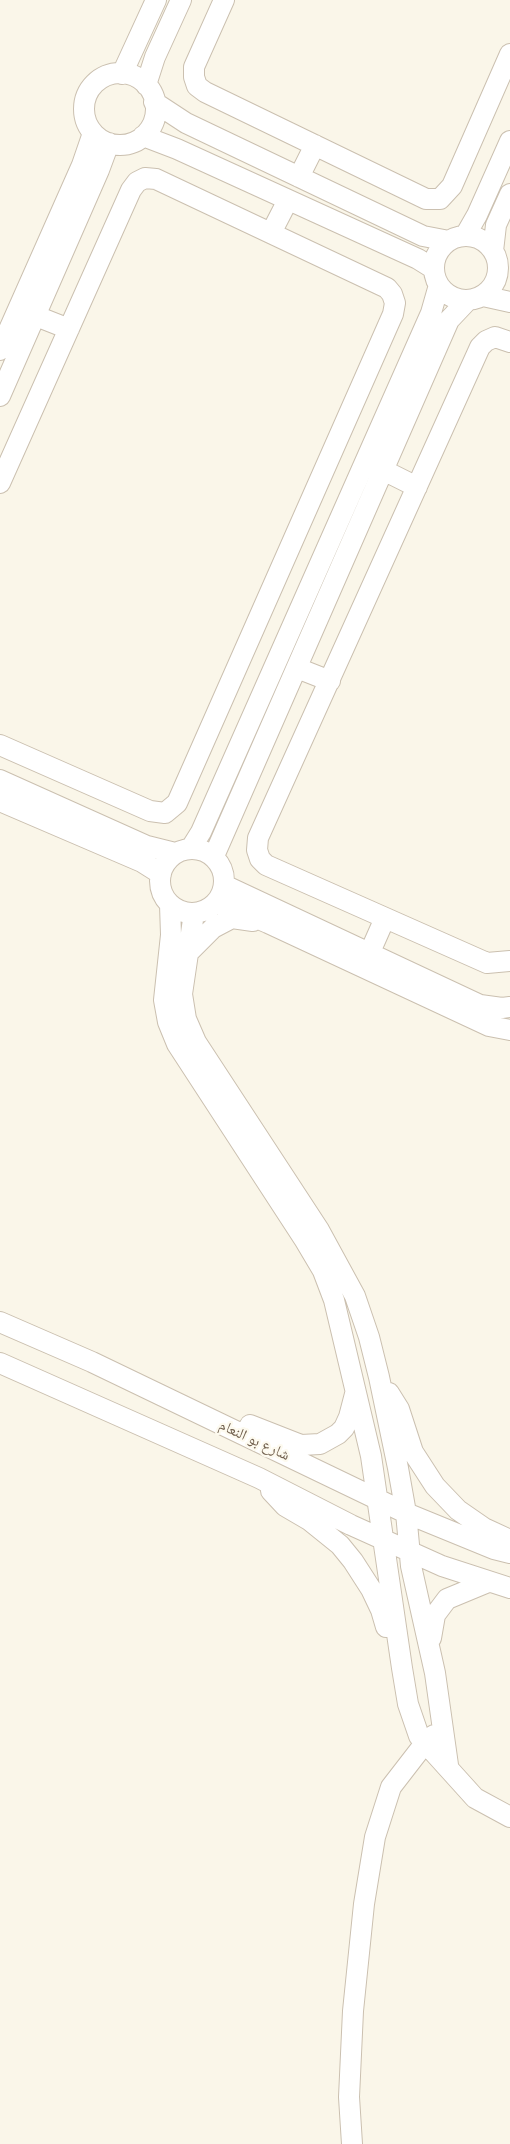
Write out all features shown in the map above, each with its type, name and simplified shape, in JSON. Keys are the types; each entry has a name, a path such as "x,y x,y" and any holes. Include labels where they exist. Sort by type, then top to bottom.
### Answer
{"street":[{"path":"122,74 156,0"},
{"path":"181,0 155,57 150,94 153,120 143,136 127,144 101,138 85,117 86,98 90,90 104,77 122,74 139,79 150,94 186,123 423,236 482,240 501,265"},
{"path":"224,0 194,68 197,86 205,92 426,199 440,199 453,186 510,54"},
{"path":"143,136 177,149 418,259 437,277 451,297 510,302"},
{"path":"0,396 99,170 101,138"},
{"path":"0,350 82,165 101,138"},
{"path":"214,856 297,668 431,313 438,253 457,238 477,215 510,141"},
{"path":"299,177 315,145"},
{"path":"0,483 131,190 137,182 145,178 156,179 271,233 387,288 392,294 395,303 393,314 177,803 165,813 150,811 0,745"},
{"path":"0,780 147,846 183,850 207,851 214,856 224,871 221,894 202,912 185,913 170,905 161,891 160,874 168,858 183,850 201,832 279,656 373,466 449,320 495,284 501,265 496,225 510,194"},
{"path":"271,233 288,200"},
{"path":"36,316 69,329"},
{"path":"510,342 495,337 480,347 258,838 257,850 266,866 487,963 510,962"},
{"path":"334,448 417,487"},
{"path":"248,642 279,656"},
{"path":"297,668 330,681"},
{"path":"23,790 34,760"},
{"path":"0,801 142,862 160,874"},
{"path":"221,894 236,909 489,1026 510,1030"},
{"path":"221,894 370,952 480,1005 510,1007"},
{"path":"170,905 171,935 164,1000 177,1044 323,1271 334,1300 371,1456 408,1704 419,1736 475,1798 510,1817"},
{"path":"194,913 182,994 186,1019 196,1042 319,1230 355,1296 369,1337 406,1513 409,1551 429,1647 448,1766"},
{"path":"187,954 213,928 232,918 268,923"},
{"path":"370,952 385,918"},
{"name":"شارع بو النعام","path":"0,1322 92,1362 406,1513 494,1549 510,1553"},
{"path":"0,1363 259,1478 442,1566 510,1588"},
{"path":"381,1386 395,1401 414,1452 439,1491 458,1510 483,1528 510,1540"},
{"path":"210,1420 232,1419 288,1441 320,1444 344,1428 356,1391"},
{"path":"259,1478 285,1506 327,1533 353,1561 381,1610 402,1668"},
{"path":"429,1647 433,1621 439,1607 447,1599 488,1582"},
{"path":"352,2144 350,2097 352,2011 364,1904 375,1837 390,1787 425,1743 443,1727"}]}
